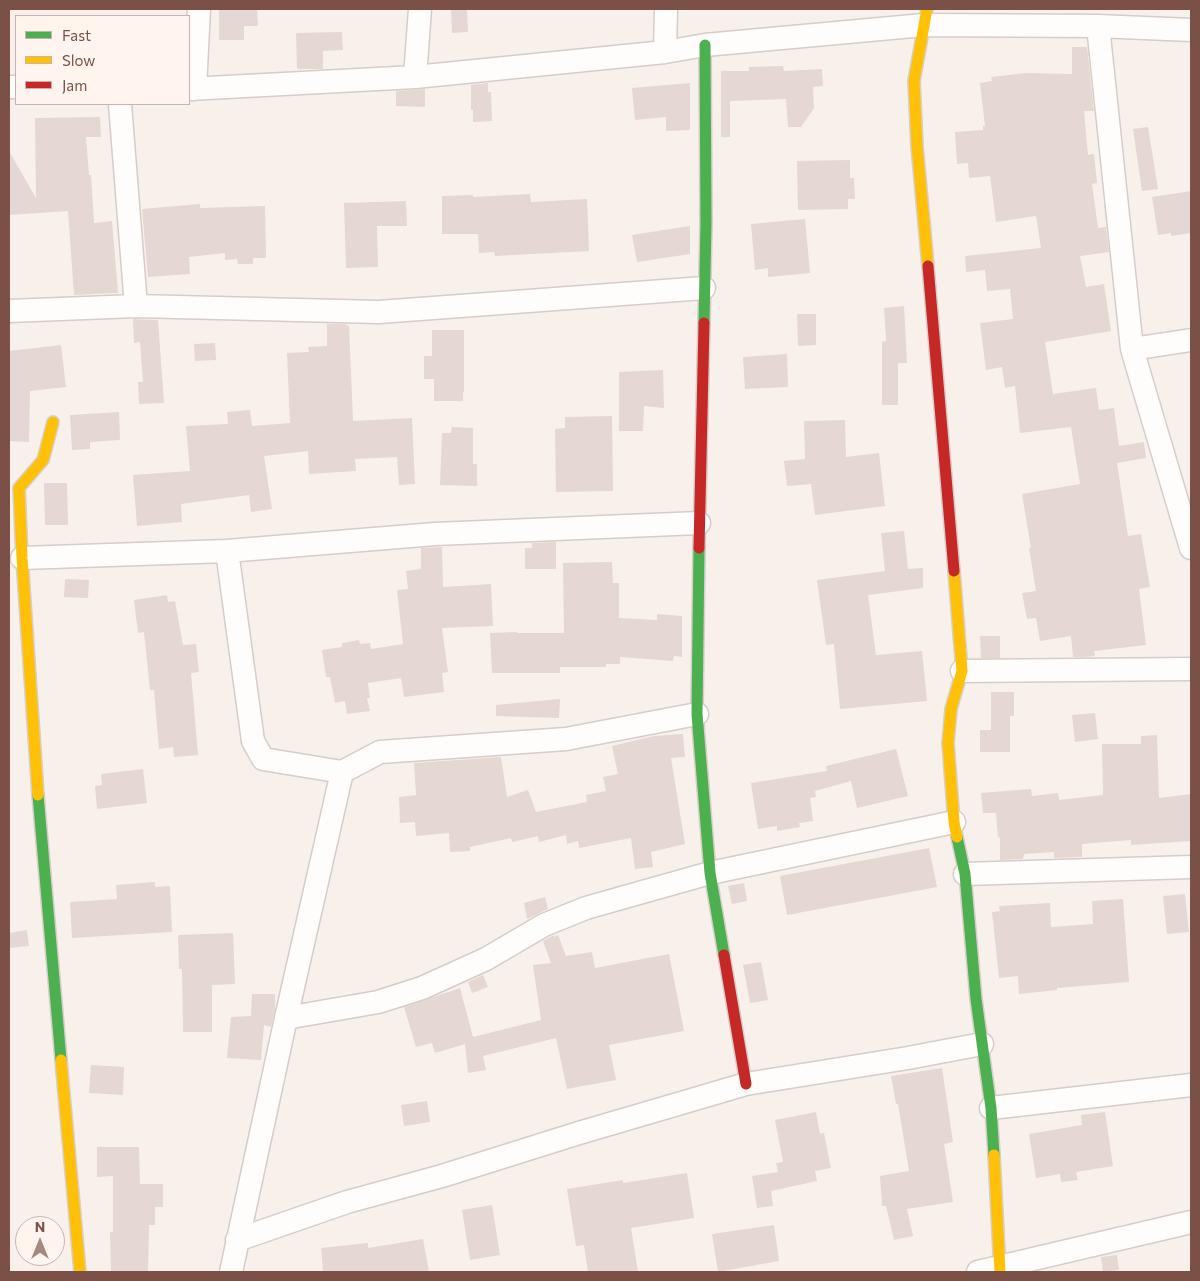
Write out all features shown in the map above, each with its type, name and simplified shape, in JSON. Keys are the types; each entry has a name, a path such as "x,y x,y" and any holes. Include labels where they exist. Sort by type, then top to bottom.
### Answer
{"street":[{"path":"199,9 192,89 415,77 665,52 705,45 925,17 1191,30"},
{"path":"415,77 420,9"},
{"path":"665,52 666,9"},
{"path":"925,17 914,80 917,146 962,671 951,709 948,743 954,822 965,874 976,999 991,1108 992,1271 1191,1222"},
{"path":"1098,26 1132,349 1191,548"},
{"path":"705,45 706,223 699,523 697,714 710,873 746,1084"},
{"path":"120,105 136,306"},
{"path":"9,312 136,306 379,312 704,288"},
{"path":"1132,349 1191,340"},
{"path":"53,422 42,460 19,488 38,800 80,1272"},
{"path":"22,558 227,551 434,534 699,523"},
{"path":"227,551 253,741 263,759 342,772 380,752 566,739 697,714"},
{"path":"962,671 1191,669"},
{"path":"231,1272 342,772"},
{"path":"286,1018 378,1002 422,988 486,959 544,925 586,908 710,873 954,822"},
{"path":"965,874 1191,867"},
{"path":"237,1240 347,1202 442,1176 746,1084 982,1044"},
{"path":"991,1108 1191,1085"}],"building":[{"path":"219,9 257,9 258,26 244,26 244,40 219,40"},
{"path":"451,9 467,9 468,32 452,33"},
{"path":"342,32 343,50 323,51 323,69 297,69 296,33"},
{"path":"1072,47 1087,47 1094,111 1084,111 1088,155 1094,154 1097,183 1092,184 1098,228 1106,227 1109,252 1080,256 1086,287 1104,284 1111,331 1045,342 1053,394 1096,388 1099,410 1114,408 1119,446 1144,442 1146,458 1117,463 1128,536 1141,534 1150,587 1139,589 1146,645 1094,651 1095,656 1084,657 1073,657 1071,636 1040,641 1036,618 1027,619 1022,593 1036,591 1022,494 1080,484 1071,427 1020,433 1015,386 1005,388 1002,367 986,370 980,323 1013,319 1010,289 987,291 985,270 966,272 965,256 1041,248 1036,216 996,222 990,176 969,178 968,163 957,164 955,132 983,130 983,126 985,126 980,83 992,81 991,77 1026,73 1072,74"},
{"path":"783,66 784,71 822,69 823,86 813,87 814,108 801,127 788,127 786,99 730,101 730,137 721,137 721,71 749,71 749,67"},
{"path":"488,83 488,92 491,92 492,121 473,122 471,85"},
{"path":"690,83 690,130 666,131 666,117 635,120 632,88"},
{"path":"425,89 425,107 396,106 396,91"},
{"path":"100,117 101,137 86,137 89,175 91,175 94,223 112,221 118,293 74,295 68,211 9,215 9,151 36,198 35,118"},
{"path":"1148,127 1158,189 1142,191 1133,129"},
{"path":"850,160 850,178 854,178 855,199 848,199 848,209 798,210 797,161"},
{"path":"1191,191 1191,233 1171,236 1171,233 1158,235 1152,197"},
{"path":"530,194 531,202 587,199 589,251 495,256 494,252 479,253 478,234 442,234 442,196 473,195 473,197"},
{"path":"406,201 407,226 377,226 378,267 346,268 344,203"},
{"path":"200,204 200,208 265,206 266,258 253,258 253,264 238,264 237,259 225,260 225,253 189,257 190,274 148,277 142,209"},
{"path":"805,219 810,273 768,277 768,268 755,270 751,224"},
{"path":"690,226 690,254 637,262 632,235"},
{"path":"904,306 907,363 898,363 898,405 882,405 882,342 886,341 884,308"},
{"path":"797,314 816,314 816,345 798,346"},
{"path":"133,319 158,320 164,403 139,404 138,382 143,382 140,342 134,343"},
{"path":"327,324 345,324 349,326 353,421 412,418 415,484 399,485 397,457 355,459 356,471 309,474 308,451 264,456 272,509 251,512 249,495 181,504 182,522 137,526 133,475 190,471 186,426 228,424 227,412 250,410 252,426 290,423 287,353 309,352 308,347 327,346"},
{"path":"432,330 464,330 463,401 434,401 434,379 424,379 424,356 432,356"},
{"path":"215,343 216,360 195,361 194,344"},
{"path":"61,345 66,387 30,391 29,442 9,441 9,351"},
{"path":"787,354 788,387 745,389 743,357"},
{"path":"663,370 664,408 644,406 643,431 619,431 619,372"},
{"path":"119,412 120,440 90,442 90,449 72,450 70,415"},
{"path":"612,416 613,491 556,492 555,429 565,428 565,417"},
{"path":"845,420 846,457 879,453 885,506 815,515 811,484 787,486 784,461 805,459 804,421"},
{"path":"452,427 473,428 473,464 477,464 477,486 440,485 442,433 451,433"},
{"path":"44,483 67,483 68,525 45,525"},
{"path":"904,531 908,569 923,568 923,588 868,595 876,655 922,651 927,701 840,709 834,644 826,645 817,580 885,571 881,533"},
{"path":"556,542 556,569 525,569 525,548 532,548 532,543"},
{"path":"442,547 443,587 491,584 493,626 442,628 448,672 442,673 444,692 404,697 401,678 368,683 370,698 367,698 370,711 347,714 345,701 335,703 330,677 326,677 322,650 342,647 342,643 359,640 360,644 370,643 371,649 403,644 397,590 408,589 406,571 421,569 421,548"},
{"path":"612,562 613,583 619,583 619,618 657,620 657,614 682,616 682,657 674,656 673,661 620,657 620,664 606,664 606,667 560,667 560,673 492,673 490,633 564,633 563,563"},
{"path":"65,579 89,580 88,598 64,597"},
{"path":"167,595 168,602 175,601 183,645 196,644 199,672 191,673 198,755 174,757 173,747 159,749 154,690 150,690 144,632 138,633 134,600"},
{"path":"980,636 1000,636 1000,658 981,658"},
{"path":"991,692 1014,692 1014,716 1010,716 1010,752 980,752 980,730 991,730"},
{"path":"560,699 559,718 496,716 496,705"},
{"path":"1095,713 1098,739 1075,742 1072,715"},
{"path":"683,734 685,757 671,758 685,844 651,852 653,867 635,869 631,838 579,848 578,841 567,844 566,835 539,842 538,836 512,842 511,838 470,847 470,851 450,852 449,833 416,836 415,822 400,823 399,797 416,795 414,763 501,757 507,797 528,790 536,812 587,802 586,795 606,791 603,777 618,774 612,746 654,736"},
{"path":"1157,735 1159,798 1191,794 1191,841 1131,845 1131,840 1082,844 1082,857 1054,858 1054,852 1024,854 1023,859 1000,860 1000,837 998,838 996,813 983,813 981,793 1031,789 1032,796 1058,793 1059,800 1103,795 1102,744 1141,744 1141,736"},
{"path":"896,749 908,796 857,808 851,781 815,791 816,797 810,798 813,821 799,823 800,827 777,831 777,826 758,829 751,783 827,771 826,766"},
{"path":"143,769 147,803 97,809 95,786 102,785 101,774"},
{"path":"929,848 937,887 787,915 780,876"},
{"path":"155,882 155,887 170,886 172,932 72,938 70,902 117,899 116,885"},
{"path":"744,883 747,901 732,904 728,886"},
{"path":"1185,894 1189,932 1167,934 1163,896"},
{"path":"545,897 548,909 527,919 524,903"},
{"path":"1123,899 1129,982 1057,988 1057,990 1019,994 1018,976 999,978 992,912 1000,911 999,906 1050,903 1051,927 1093,924 1092,901"},
{"path":"27,930 29,946 9,948 9,933"},
{"path":"233,933 235,984 212,985 212,1032 183,1032 182,969 179,969 178,935"},
{"path":"554,935 554,937 558,935 566,956 592,952 595,968 669,954 684,1031 609,1045 616,1080 567,1089 556,1038 483,1056 486,1070 468,1073 465,1044 435,1053 432,1043 416,1047 404,1007 460,988 473,1037 541,1020 533,965 551,963 543,941"},
{"path":"761,962 768,1000 750,1003 743,965"},
{"path":"483,975 488,987 472,993 468,982"},
{"path":"252,994 275,994 275,1009 271,1027 264,1025 261,1060 227,1058 231,1017 251,1016"},
{"path":"91,1065 124,1067 123,1095 89,1093"},
{"path":"942,1068 953,1142 944,1144 953,1202 907,1209 913,1236 894,1240 886,1206 882,1206 880,1176 909,1171 898,1104 896,1104 891,1076"},
{"path":"427,1101 430,1122 404,1126 401,1105"},
{"path":"816,1112 820,1134 824,1133 831,1168 815,1171 817,1181 771,1191 773,1206 757,1208 752,1176 778,1172 776,1163 783,1162 775,1120"},
{"path":"1105,1112 1113,1166 1076,1172 1078,1180 1061,1182 1060,1174 1036,1178 1029,1134 1082,1125 1081,1115"},
{"path":"97,1147 139,1147 140,1184 163,1184 163,1207 155,1207 155,1225 149,1225 148,1272 111,1272 110,1232 113,1232 113,1176 97,1177"},
{"path":"687,1173 694,1218 631,1228 638,1272 588,1272 584,1245 576,1246 567,1189 623,1180 623,1183"},
{"path":"492,1205 500,1255 470,1260 462,1210"},
{"path":"774,1225 779,1261 718,1272 712,1234"},
{"path":"423,1239 429,1272 323,1272 321,1248 368,1243 368,1248"},
{"path":"1117,1255 1119,1270 1103,1272 1101,1257"}],"traffic: fast":[{"path":"704,323 706,223 705,45"},
{"path":"699,548 697,714 710,873 724,955"},
{"path":"38,795 61,1060"},
{"path":"957,837 965,874 976,999 991,1108 994,1155"}],"traffic: slow":[{"path":"927,9 914,81 917,146 928,266"},
{"path":"38,795 19,488 43,460 53,422"},
{"path":"954,571 962,671 951,709 948,743 954,822 957,837"},
{"path":"61,1060 80,1272"},
{"path":"994,1155 1000,1272"}],"traffic: jam":[{"path":"928,266 954,571"},
{"path":"699,548 704,323"},
{"path":"724,955 746,1084"}]}
